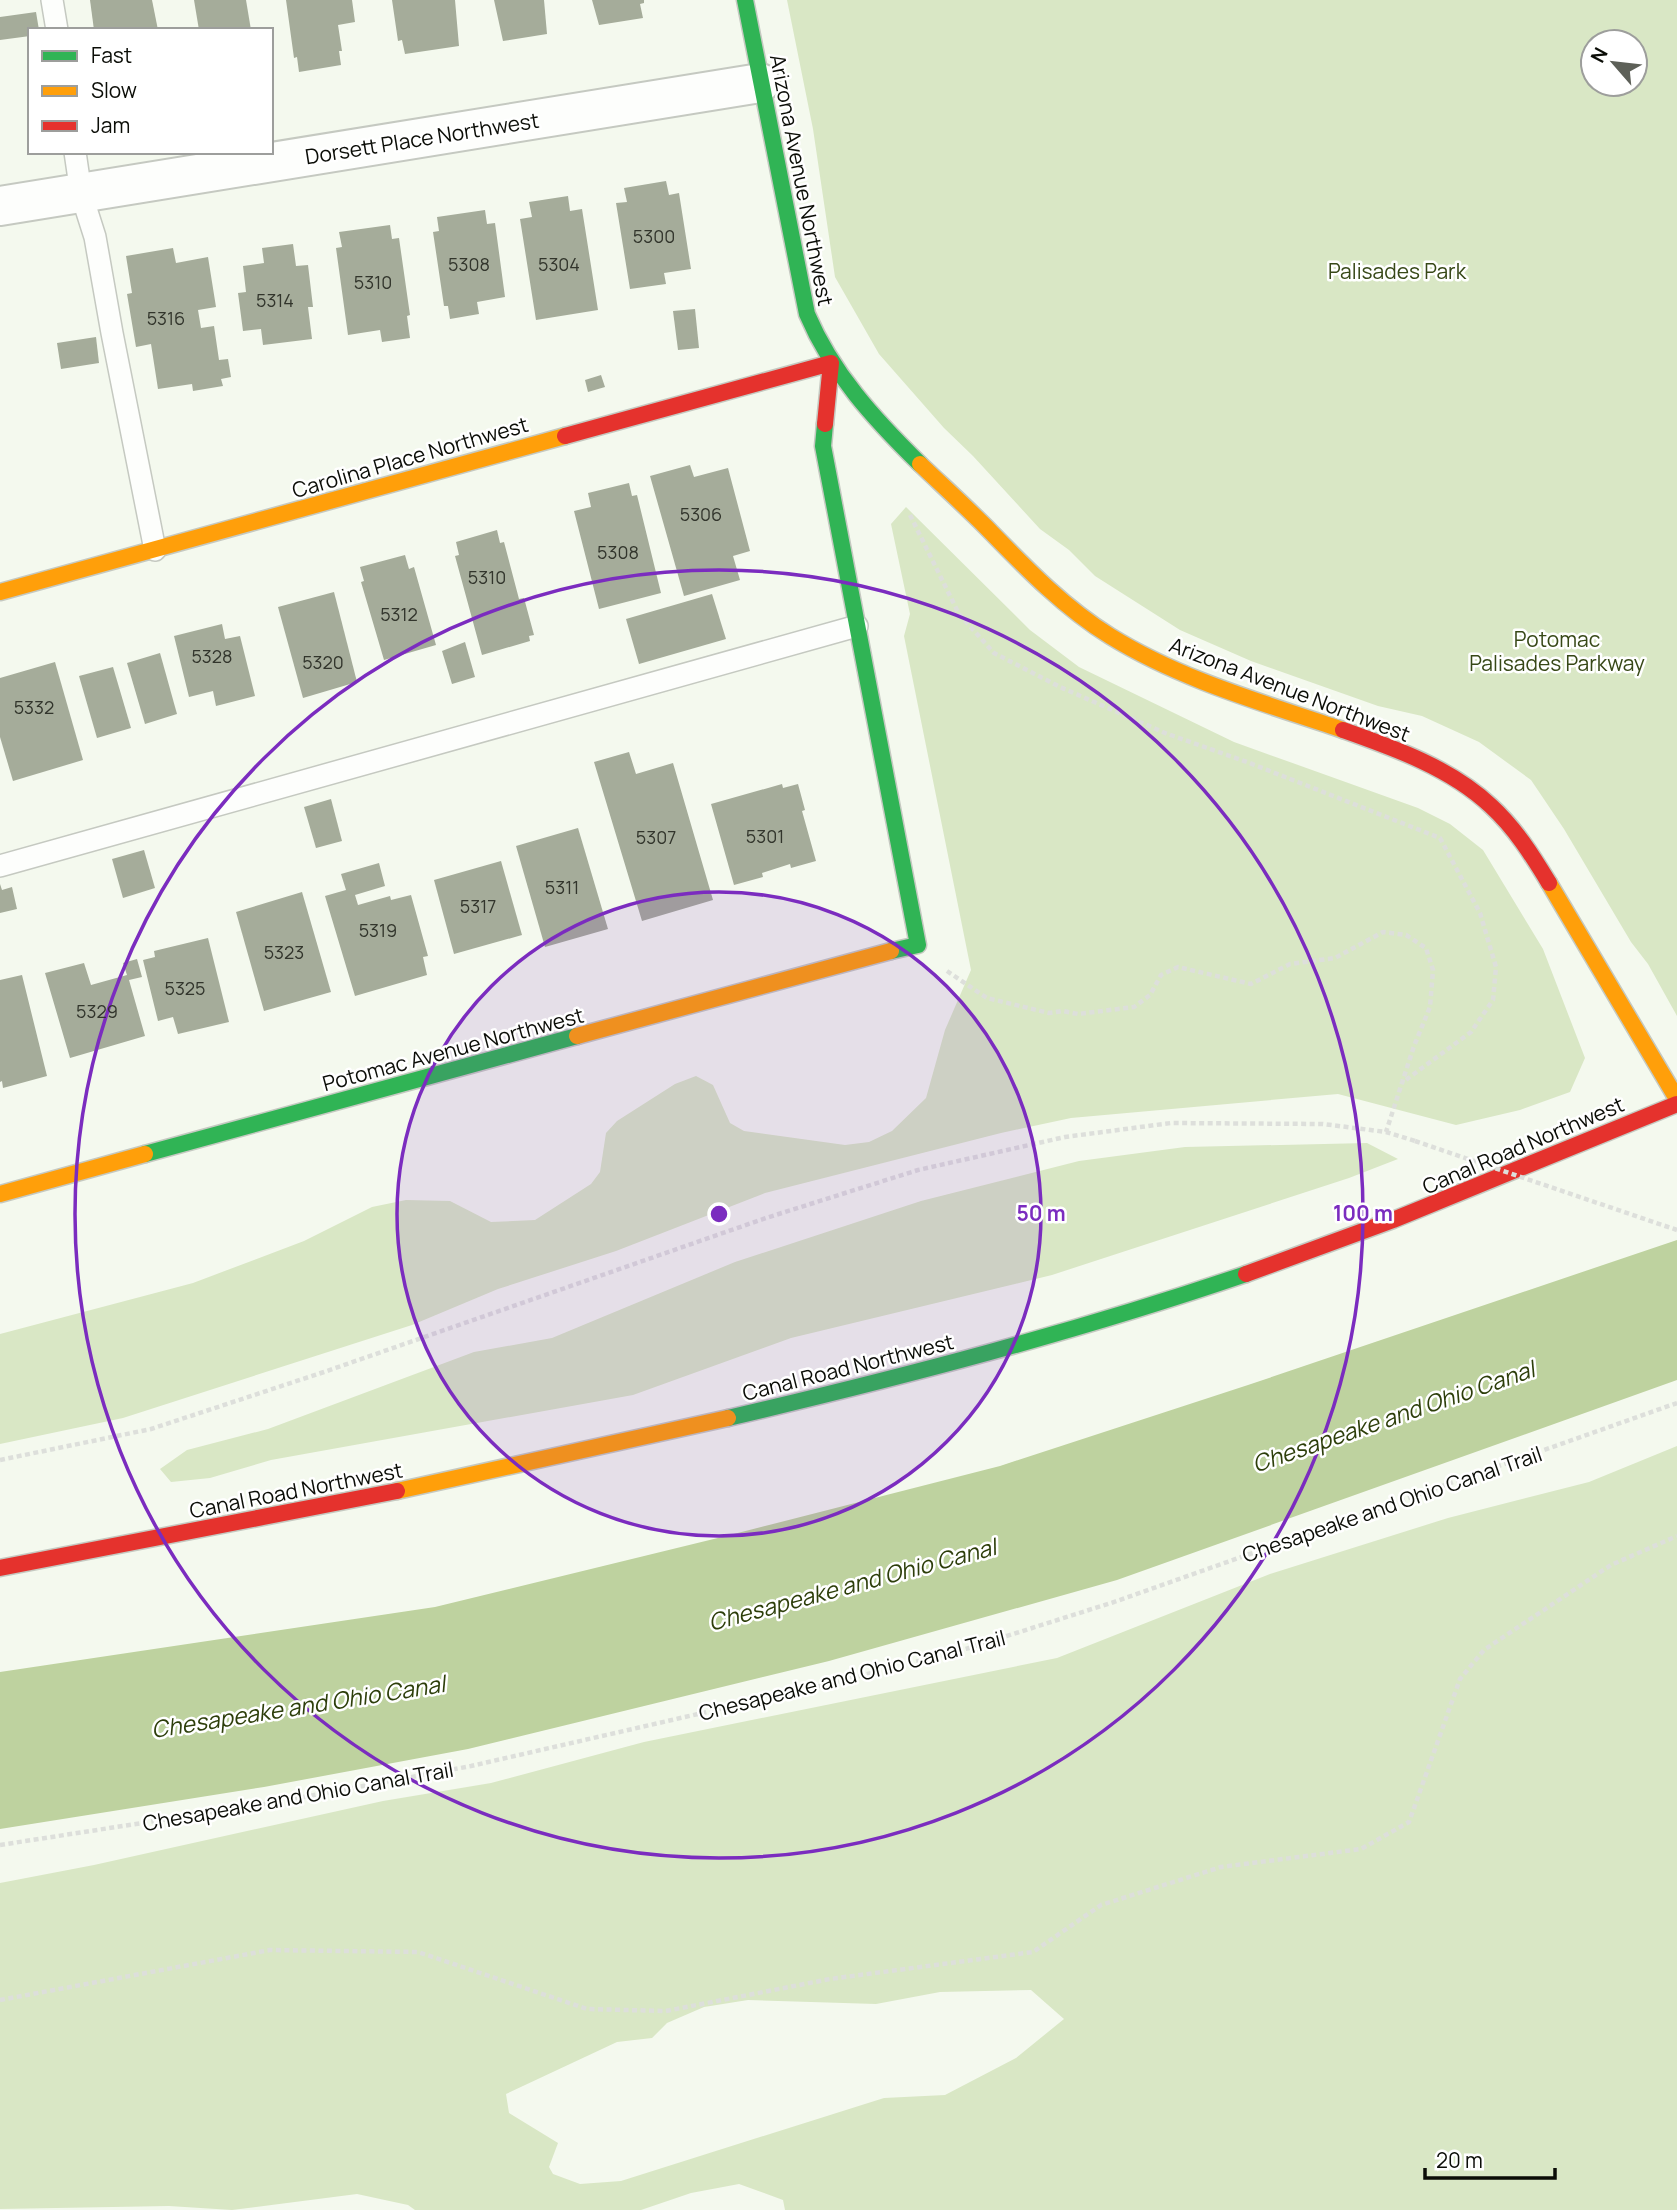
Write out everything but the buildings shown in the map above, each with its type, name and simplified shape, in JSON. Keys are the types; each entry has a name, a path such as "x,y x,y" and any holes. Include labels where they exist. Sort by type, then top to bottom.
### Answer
{"main road":[{"name":"Arizona Avenue Northwest","path":"746,0 807,314 831,363 911,454 1041,582 1095,626 1127,646 1199,680 1393,750 1474,791 1510,825 1536,862 1677,1101"},
{"name":"Carolina Place Northwest","path":"0,592 831,363"},
{"path":"831,363 823,446 857,626"},
{"name":"Potomac Avenue Northwest","path":"0,1194 863,957 918,945 857,626"},
{"name":"Canal Road Northwest","path":"0,1568 474,1476 792,1404 1027,1343 1183,1296 1336,1243 1677,1101"}],"street":[{"name":"Dorsett Place Northwest","path":"0,205 761,83"}],"lane":[{"path":"52,0 57,28"},
{"path":"75,154 81,193 95,237 111,333 155,550"},
{"path":"0,866 857,626"}],"path":[{"path":"904,506 959,614 994,653 1060,687 1165,733 1247,762 1440,838 1480,913 1496,967 1493,1000 1471,1032 1403,1082"},
{"path":"938,965 988,998 1049,1013 1063,1011 1078,1014 1134,1007 1150,995 1161,975 1178,967 1251,984 1290,964 1335,958 1383,932 1406,935 1426,948 1433,970 1430,1007 1413,1046 1386,1132"},
{"path":"0,1460 151,1429 766,1219 918,1170 1065,1137 1171,1123 1323,1124 1386,1132 1677,1230"},
{"name":"Chesapeake and Ohio Canal Trail","path":"0,1845 271,1803 471,1766 829,1684 969,1648 1114,1602 1677,1403"},
{"path":"0,2000 270,1950 418,1952 587,2009 666,2011 830,1979 1033,1952 1101,1905 1221,1867 1362,1849 1409,1822 1460,1679 1484,1650 1611,1565 1677,1536"}],"green space":[{"name":"Palisades Park","path":"787,0 1677,0 1677,1016 1648,964 1631,942 1564,829 1531,780 1479,742 1422,716 1378,706 1251,661 1180,630 1095,576 1069,550 1040,529 944,428 879,354 835,277 813,129"},
{"path":"906,507 1030,630 1079,667 1234,742 1418,808 1450,824 1483,850 1543,949 1585,1058 1570,1092 1520,1110 1456,1125 1338,1094 1071,1118 1001,1133 765,1193 616,1251 498,1289 412,1325 123,1418 0,1444 0,1334 193,1283 304,1241 372,1207 406,1200 450,1201 491,1222 535,1220 591,1184 600,1172 606,1133 617,1121 675,1084 696,1076 713,1085 730,1123 744,1131 845,1145 869,1142 892,1131 926,1098 945,1030 971,970 904,636 910,614 891,524"},
{"path":"1367,1143 1398,1159 1349,1178 1052,1275 791,1338 633,1395 271,1460 210,1478 171,1482 160,1469 187,1450 268,1429 474,1352 552,1338 735,1262 921,1201 1079,1161 1185,1147"},
{"path":"1677,1446 1677,2210 785,2210 783,2200 739,2184 691,2193 641,2210 415,2210 408,2205 357,2194 232,2210 169,2206 0,2209 0,1883 383,1801 491,1783 644,1742 1057,1658 1270,1574 1448,1518 1589,1482","holes":["1031,1990 1064,2019 1016,2058 945,2095 884,2098 621,2181 580,2184 553,2174 549,2167 558,2143 509,2113 506,2094 617,2042 652,2038 667,2023 704,2007 748,2000 876,2004 940,1992"]}],"water":[{"name":"Chesapeake and Ohio Canal","path":"1677,1240 1677,1380 1117,1580 829,1661 468,1749 264,1787 0,1829 0,1672 435,1607 1000,1466"}],"traffic: fast":[{"path":"745,0 807,314 817,336 842,376 886,430 920,464"},
{"path":"825,424 823,446 918,945 891,951"},
{"path":"145,1154 577,1036"},
{"path":"728,1418 989,1352 1246,1274"}],"traffic: slow":[{"path":"0,592 565,436"},
{"path":"920,464 1045,585 1076,612 1110,636 1137,652 1194,678 1343,730"},
{"path":"1549,883 1677,1099"},
{"path":"577,1036 891,951"},
{"path":"0,1194 145,1154"},
{"path":"397,1491 728,1418"}],"traffic: jam":[{"path":"565,436 831,363 825,424"},
{"path":"1343,730 1421,760 1475,793 1500,814 1530,852 1549,883"},
{"path":"1246,1274 1393,1220 1677,1104"},
{"path":"0,1568 397,1491"}],"park label":[{"name":"Potomac Palisades Parkway","path":"1557,651"}]}
